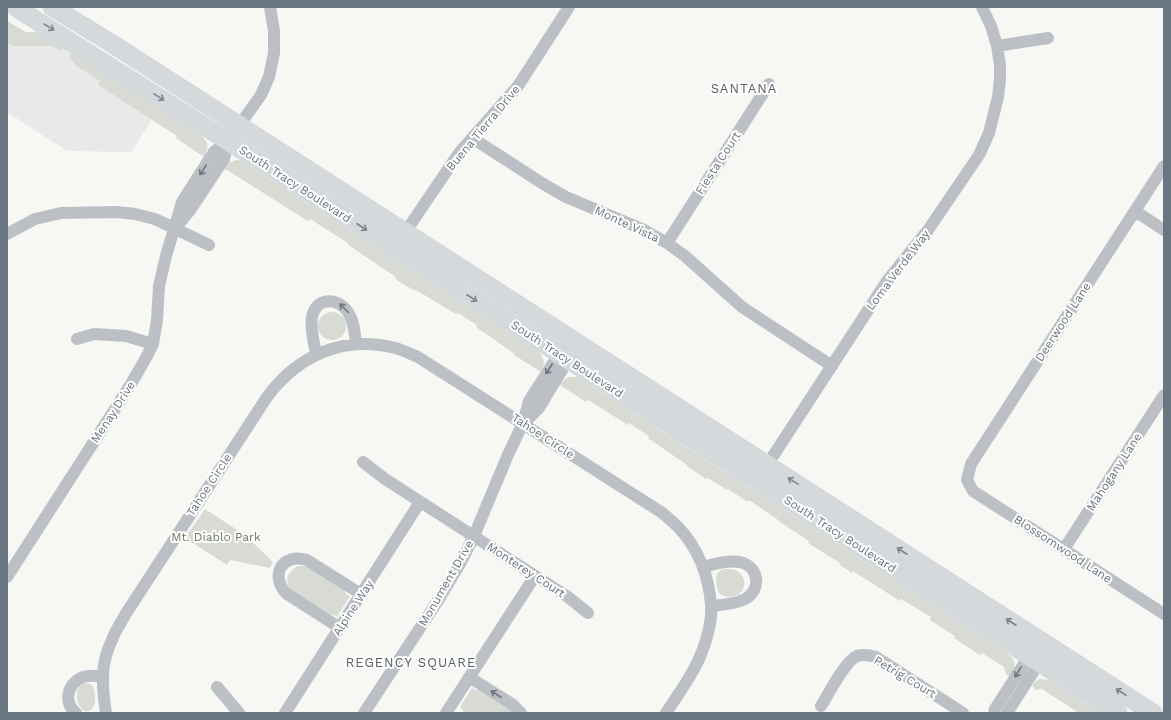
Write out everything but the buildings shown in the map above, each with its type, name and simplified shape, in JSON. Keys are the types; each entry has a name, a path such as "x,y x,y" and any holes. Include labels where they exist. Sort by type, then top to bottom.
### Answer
{"main road":[{"name":"South Tracy Boulevard","path":"15,7 228,140 1118,713"},
{"name":"South Tracy Boulevard","path":"52,7 239,125 1153,713"}],"street":[{"name":"Menay Drive","path":"7,577 148,356 153,344 157,320 159,286 182,202 214,152 228,140 261,95 269,77 274,54 274,31 270,7"},
{"name":"Buena Tierra Drive","path":"394,248 459,153 518,86 569,7"},
{"name":"Loma Verde Way","path":"757,481 887,281 928,230 978,155 990,133 998,97 1000,72 997,46 991,26 982,7"},
{"path":"997,46 1048,38"},
{"name":"Fiesta Court","path":"667,243 769,84"},
{"name":"Monte Vista","path":"472,138 566,197 642,229 667,243 742,307 832,366"},
{"name":"Deerwood Lane","path":"967,480 971,464 1164,166"},
{"path":"1135,211 1164,230"},
{"path":"7,234 35,218 61,213 117,212 135,214 155,219 209,245"},
{"path":"316,354 312,332 312,315 317,306 324,302 334,301 342,305 350,314 356,344"},
{"path":"77,339 94,334 126,336 153,344"},
{"name":"Monument Drive","path":"364,713 439,599 461,562 524,424 529,401 564,357 574,340"},
{"name":"Tahoe Circle","path":"106,713 102,676 111,640 253,417 276,384 301,363 316,354 356,344 395,348 418,357 661,512 685,535 696,551 703,567 709,587 712,606 709,628 703,649 694,669 666,713"},
{"name":"Mahogany Lane","path":"1064,549 1164,395"},
{"name":"Monterey Court","path":"363,462 385,479 568,597 588,613"},
{"name":"Blossomwood Lane","path":"967,480 973,491 1164,614"},
{"name":"Alpine Way","path":"285,713 420,502"},
{"path":"340,628 287,594 281,588 278,580 278,572 284,563 290,559 299,557 307,560 361,594"},
{"path":"703,567 721,562 739,562 747,564 753,570 757,578 756,588 751,595 744,600 712,606"},
{"path":"449,712 469,677 535,576"},
{"path":"1007,713 1034,659 1044,643"},
{"name":"Petrig Court","path":"821,706 848,664 856,656 866,654 876,657 963,713"},
{"path":"994,713 995,709 1034,659"},
{"path":"76,713 70,708 68,699 69,690 75,682 84,676 102,676"},
{"path":"469,677 512,704 521,713"},
{"path":"217,687 239,713"}],"shaded area":[{"path":"7,43 13,46 52,46 61,51 64,47 72,53 76,66 100,81 98,85 152,119 131,152 67,151 7,112"}],"green space":[{"path":"7,21 26,32 38,32 64,47 61,51 52,46 12,46 7,43"},
{"path":"72,53 201,135 207,143 207,151 204,157 176,138 177,136 98,85 100,81 76,66 69,56"},
{"path":"237,160 242,161 539,352 544,362 541,372 514,355 515,354 476,327 477,325 395,279 396,277 347,244 348,243 310,219 308,221 224,168 229,162"},
{"path":"332,312 342,316 346,326 342,336 332,340 322,336 318,326 322,316"},
{"path":"570,377 578,377 1007,653 1014,661 1014,667 1010,677 1006,674 1004,667 982,653 980,655 954,638 955,636 930,620 931,617 901,599 900,601 853,571 852,573 839,564 840,563 808,543 809,541 749,500 748,502 708,478 706,479 648,438 649,436 629,423 628,425 588,400 586,402 560,385 565,379"},
{"name":"Mt. Diablo Park","path":"205,509 245,535 273,562 270,568 230,560 227,565 185,538"},
{"path":"298,566 309,567 344,590 347,595 350,596 337,617 331,615 293,592 287,581 291,571"},
{"path":"724,569 736,570 741,574 744,578 744,583 740,593 736,596 729,597 720,594 717,589 716,582 718,573"},
{"path":"1040,679 1049,680 1100,713 1079,713 1042,689 1034,690 1034,687 1032,686"},
{"path":"85,683 92,685 95,693 93,708 88,711 82,709 77,699 78,689"},
{"path":"472,688 479,690 509,708 513,713 464,713 460,707"}],"district":[{"name":"SANTANA","path":"744,88"},
{"name":"REGENCY SQUARE","path":"411,662"}]}
